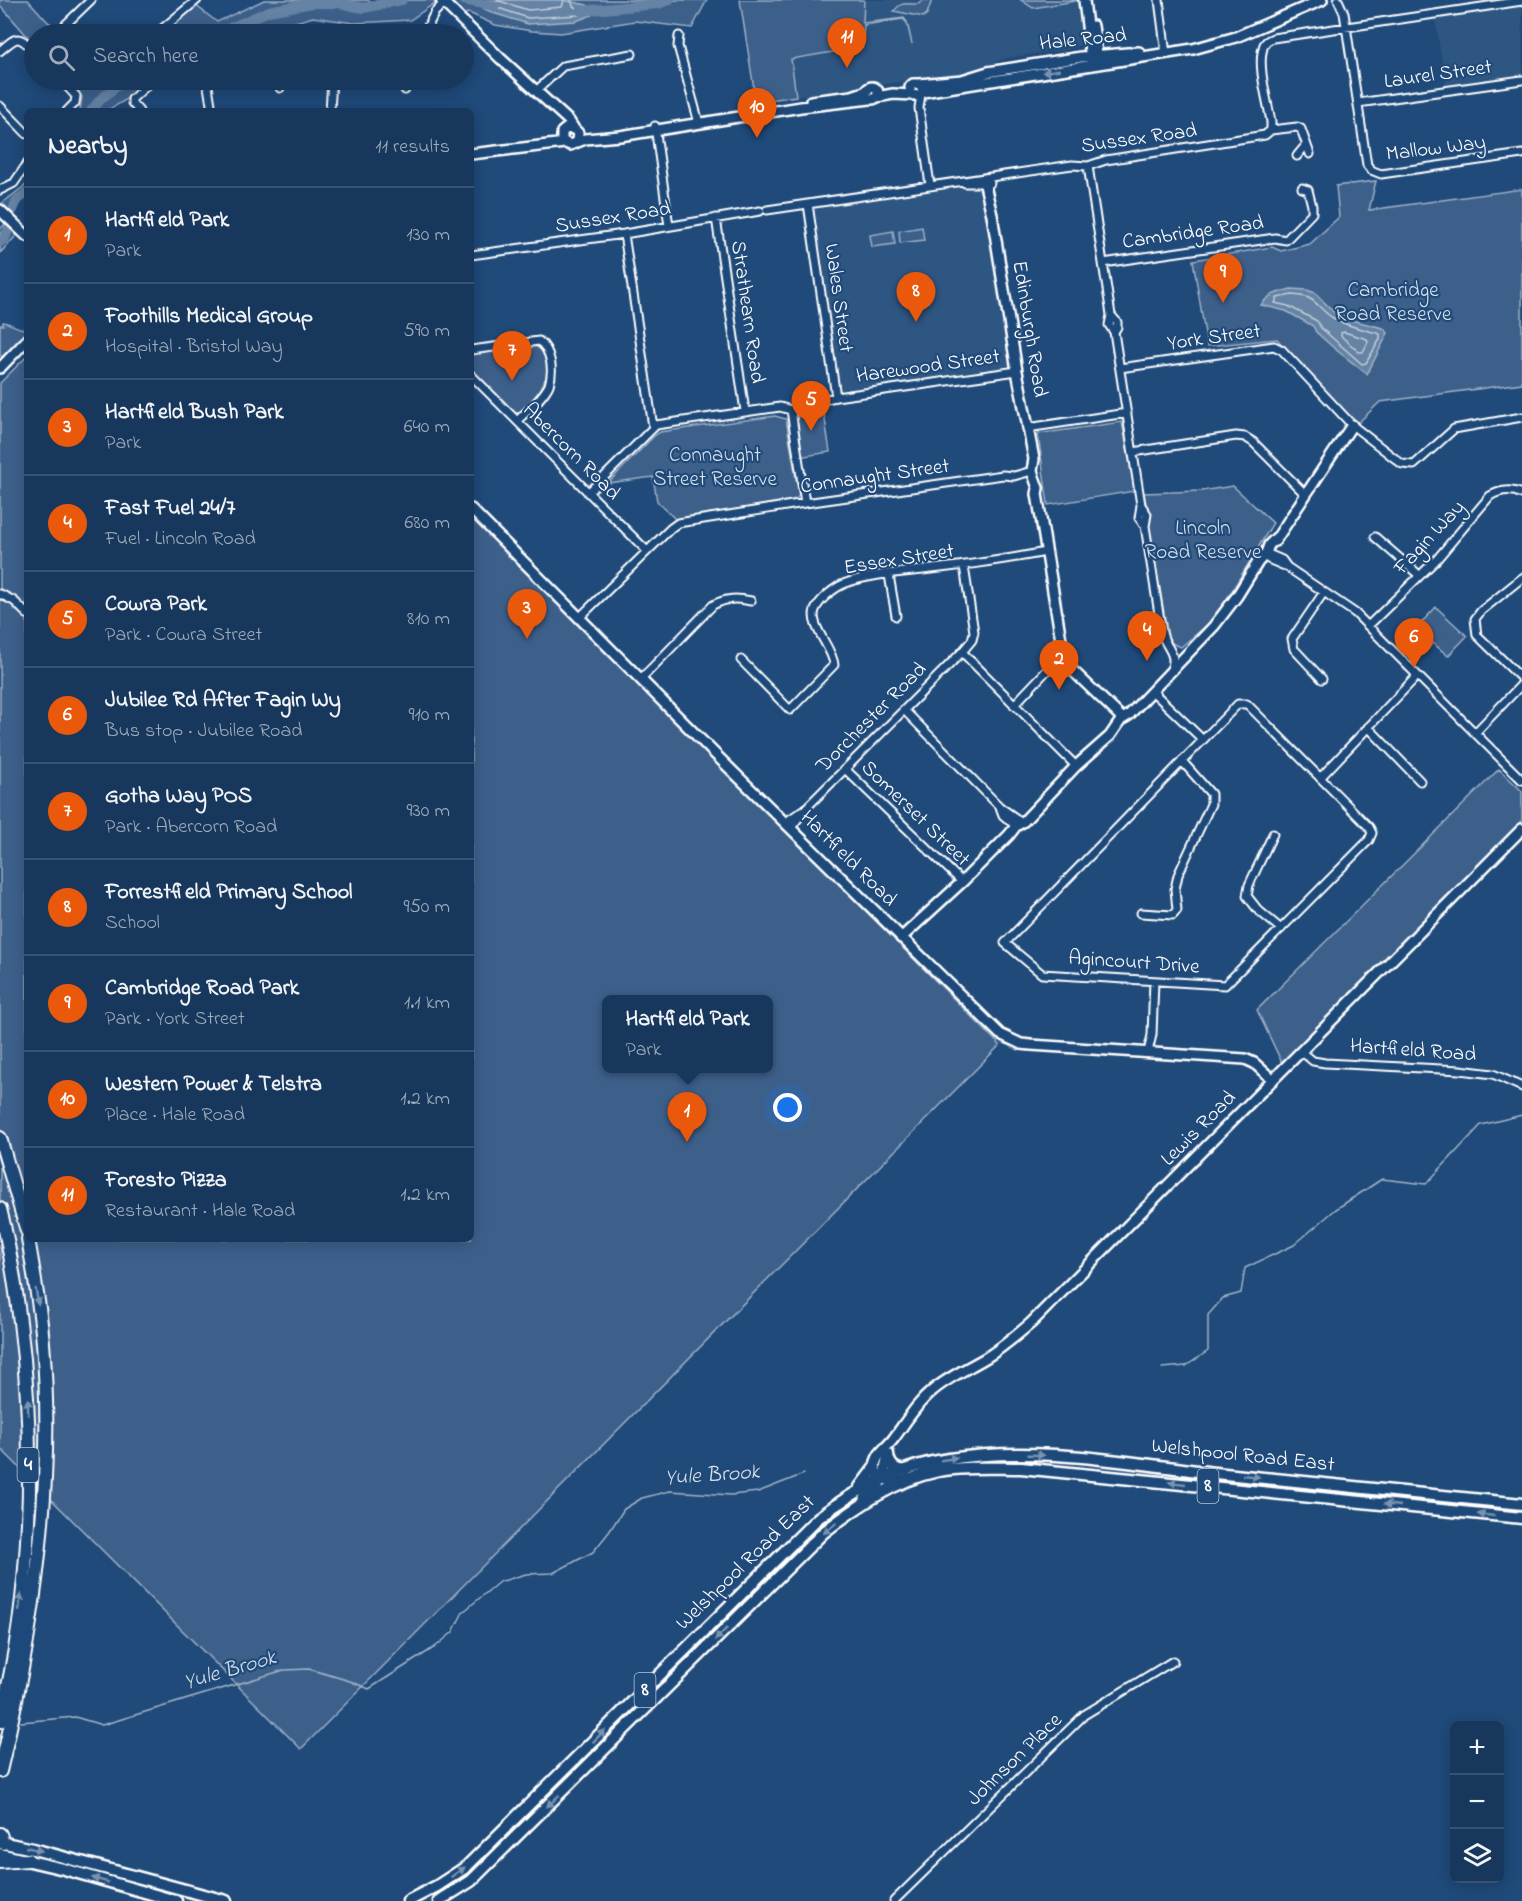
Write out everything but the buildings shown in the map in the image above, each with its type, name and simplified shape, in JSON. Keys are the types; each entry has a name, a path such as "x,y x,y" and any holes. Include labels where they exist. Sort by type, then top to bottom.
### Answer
{"highway":[{"path":"0,1138 24,1221"},
{"name":"4","path":"0,1209 10,1248 24,1358 29,1435 27,1537 15,1644 0,1721"},
{"name":"4","path":"0,1772 17,1698 33,1610 42,1526 46,1425 45,1371 40,1317 28,1242"},
{"path":"0,1862 28,1860"}],"main road":[{"path":"888,1454 893,1466 898,1470 906,1471"},
{"name":"Welshpool Road East","path":"408,1901 466,1867 739,1598 787,1546 818,1518 853,1493 881,1479 948,1459 1015,1454 1066,1456 1522,1504"},
{"path":"853,1493 866,1481 875,1467"},
{"name":"Welshpool Road East","path":"439,1901 471,1881 825,1532 857,1507 917,1477 938,1471 966,1468 1021,1468 1522,1518"},
{"path":"1274,1493 1276,1479"},
{"path":"1,1843 28,1860 176,1901"},
{"path":"1,1843 44,1852 226,1901"}],"street":[{"path":"66,24 91,0"},
{"path":"168,24 197,0"},
{"path":"1084,0 1094,60"},
{"path":"1090,0 1094,60"},
{"path":"1159,0 1166,52"},
{"name":"Hale Road","path":"576,134 655,128 873,94 917,95 993,71 1166,52 1252,30 1322,0"},
{"name":"Mallow Way","path":"1338,0 1344,13"},
{"name":"Mallow Way","path":"1344,0 1367,165 1371,170 1381,174 1522,154"},
{"path":"1268,133 1271,122 1262,64 1262,48 1265,42 1273,38 1522,1"},
{"path":"429,24 442,2 465,24"},
{"path":"474,32 561,116 569,121 576,134 573,144 562,137"},
{"path":"679,36 678,46 699,121"},
{"path":"0,51 12,40 19,38 24,40"},
{"path":"536,91 563,66 632,54"},
{"name":"Laurel Street","path":"1358,103 1522,80"},
{"path":"70,90 76,96 75,103 71,108"},
{"path":"136,108 132,99 142,90"},
{"path":"209,90 212,108"},
{"path":"330,108 331,90"},
{"path":"917,95 930,185"},
{"path":"0,106 24,131"},
{"path":"561,116 562,137"},
{"name":"Sussex Road","path":"474,255 624,234 968,179 987,182 1001,174 1072,165 1088,166 1106,160 1297,127 1303,133 1306,145"},
{"path":"474,154 539,145 562,137 567,128 576,134"},
{"path":"655,128 669,226"},
{"path":"1297,156 1306,145 1310,154"},
{"path":"1088,166 1111,315 1109,325 1114,332 1141,505 1147,514 1145,526 1162,633 1165,644 1177,656"},
{"path":"0,190 14,183 24,168"},
{"name":"Edinburgh Road","path":"987,182 1017,371 1034,459 1030,471 1038,489 1064,658 1070,668 1119,718"},
{"name":"Cambridge Road","path":"1103,263 1275,238 1286,240 1312,213 1310,194 1308,190 1302,188"},
{"name":"Wales Street","path":"808,204 836,397"},
{"path":"0,210 24,234"},
{"name":"Strathearn Road","path":"716,218 745,411"},
{"path":"588,493 653,427 624,234"},
{"path":"474,350 539,341 545,345 551,358 549,385 517,421"},
{"path":"0,368 24,343"},
{"name":"York Street","path":"1120,368 1275,346 1282,350 1352,425"},
{"name":"Harewood Street","path":"653,427 662,423 745,411 780,407 791,410 802,404 836,397 1017,371"},
{"name":"Abercorn Road","path":"474,378 647,551"},
{"path":"791,410 805,503"},
{"path":"1027,428 1127,413"},
{"path":"1269,556 1269,545 1277,537 1352,425 1402,464 1414,465 1454,429 1522,417"},
{"path":"1133,452 1236,436 1245,437 1253,441 1305,494"},
{"name":"Connaught Street","path":"581,620 671,528 686,521 1030,471"},
{"name":"Fagin Way","path":"1368,626 1437,559 1490,496 1505,491 1522,494"},
{"name":"Hartfield Road","path":"474,512 904,940 1006,1038 1031,1045 1245,1059 1254,1063 1274,1080"},
{"path":"1375,537 1419,575"},
{"name":"Essex Street","path":"741,660 790,710 834,665 832,655 814,619 816,610 837,586 889,574 964,566 1046,552"},
{"path":"904,940 1000,843 1015,823 1024,821 1101,742 1119,718 1137,706 1152,691 1169,672 1177,656 1192,649 1214,626 1258,562 1269,556 1282,560 1287,567 1355,613 1522,780"},
{"path":"964,566 974,632 972,640 962,652 1076,766"},
{"path":"889,574 896,616"},
{"path":"1522,578 1480,611 1475,619 1477,635 1522,679"},
{"path":"1322,679 1294,649 1292,639 1324,592"},
{"path":"0,594 14,601 24,611"},
{"path":"641,679 713,605 739,599 751,602"},
{"name":"Dorchester Road","path":"788,825 962,652"},
{"path":"1014,705 1051,666 1064,658"},
{"path":"1320,778 1418,676"},
{"path":"1475,733 1522,684"},
{"path":"1152,691 1202,739"},
{"name":"Agincourt Drive","path":"1238,704 1247,704 1369,827 1371,833 1369,840 1225,985 1042,974 1005,943 1182,761 1238,704"},
{"path":"904,710 1000,807 1003,815 1015,823"},
{"path":"1368,727 1420,781"},
{"path":"1141,913 1173,915 1177,910 1175,889 1178,875 1211,804 1211,794 1182,761"},
{"name":"Somerset Street","path":"845,769 962,882"},
{"name":"Lewis Road","path":"875,1467 878,1457 912,1412 932,1391 988,1356 1031,1323 1522,829"},
{"path":"1273,834 1247,896 1258,910 1281,929"},
{"path":"1151,1052 1154,981"},
{"name":"Hartfield Road","path":"1302,1052 1313,1060 1324,1062 1493,1074 1522,1087"},
{"name":"Lewis Road","path":"857,1507 873,1492 885,1474 893,1440"},
{"path":"875,1467 881,1479 899,1481 917,1477"},
{"name":"Johnson Place","path":"894,1901 1084,1715 1173,1660"}],"shaded area":[{"path":"859,0 1078,0 1083,42 1075,48 1007,58 967,72 885,84 874,81 863,82 857,88 796,96 789,48"},
{"path":"1522,1 1522,80 1447,90 1434,14"},
{"path":"982,185 1017,371 836,397 809,206"}],"green space":[{"path":"0,0 28,0 51,24 24,24 24,33 0,5"},
{"path":"264,0 368,0 371,3 380,0 707,0 692,28 635,21 561,33 532,31 495,25 469,13 459,15 435,3 410,20 354,23 313,17 289,24 171,24 195,5 217,22"},
{"path":"740,0 864,0 863,23 904,18 907,22 912,44 907,23 903,19 864,25 862,47 791,59 796,96 756,102"},
{"path":"924,0 932,0 927,14 923,17 894,11 902,4 918,4"},
{"path":"1021,0 1081,0 1033,8"},
{"path":"76,90 136,90 124,101 111,108 80,108 82,97"},
{"name":"Cambridge Road Reserve","path":"1376,181 1369,210 1522,189 1522,383 1380,402 1357,424 1277,339 1207,346 1193,260 1272,247 1281,251 1310,244 1339,217 1336,186"},
{"path":"24,186 24,199 7,210 1,204"},
{"path":"6,223 17,235 0,253 0,229"},
{"path":"922,227 924,240 900,243 899,231"},
{"path":"893,231 895,244 872,247 870,235"},
{"path":"3,322 24,328 24,343 7,361 0,355 0,325 3,325"},
{"path":"530,345 541,350 547,357 548,368 540,390 524,409 515,414 474,376 474,353"},
{"path":"24,359 24,1242 474,1242 474,520 1000,1045 301,1749 0,1448 0,383"},
{"path":"822,400 830,452 799,457 791,410"},
{"name":"Connaught Street Reserve","path":"775,416 786,419 799,496 794,500 675,519 657,501 653,477 608,483 660,432"},
{"path":"1122,422 1135,491 1048,505 1038,434"},
{"name":"Lincoln Road Reserve","path":"1233,486 1273,523 1224,604 1207,625 1181,647 1171,642 1168,636 1149,527 1151,516 1144,493 1201,491"},
{"path":"1436,607 1467,636 1448,656 1433,643 1409,668 1394,652"},
{"path":"1499,769 1522,791 1522,821 1282,1063 1257,1010"}],"water":[{"path":"562,0 587,5 593,12 592,15 576,21 528,24 480,7 481,1"},
{"path":"1291,289 1315,293 1335,313 1351,320 1383,328 1388,333 1367,374 1335,349 1316,332 1313,326 1286,311 1261,305 1271,296"}],"waterway":[{"path":"239,24 269,11 312,3 339,3 363,8 402,0"},
{"path":"464,0 494,6"},
{"path":"581,11 658,4 669,0"},
{"path":"94,108 112,90"},
{"path":"13,210 17,200 24,195"},
{"path":"0,242 5,238 9,227"},
{"path":"1162,1368 1186,1366 1208,1351 1208,1315 1223,1298 1241,1293 1245,1268 1294,1245 1336,1209 1382,1179 1426,1184 1481,1125 1522,1115"},
{"name":"Yule Brook","path":"21,1722 75,1717 102,1725 284,1670 309,1669 369,1689 435,1647 453,1632 463,1612 499,1582 526,1574 553,1573 593,1552 624,1509 642,1498 670,1491 731,1495 758,1492 804,1474"}],"place":[{"name":"Foresto Pizza","path":"847,68"},
{"name":"Western Power & Telstra","path":"757,138"},
{"name":"Cambridge Road Park","path":"1223,303"},
{"name":"Forrestfield Primary School","path":"916,322"},
{"name":"Gotha Way POS","path":"512,381"},
{"name":"Cowra Park","path":"811,431"},
{"name":"Hartfield Bush Park","path":"527,639"},
{"name":"Fast Fuel 24/7","path":"1147,661"},
{"name":"Jubilee Rd After Fagin Wy","path":"1414,668"},
{"name":"Foothills Medical Group","path":"1059,690"},
{"name":"Hartfield Park","path":"687,1142"}]}
